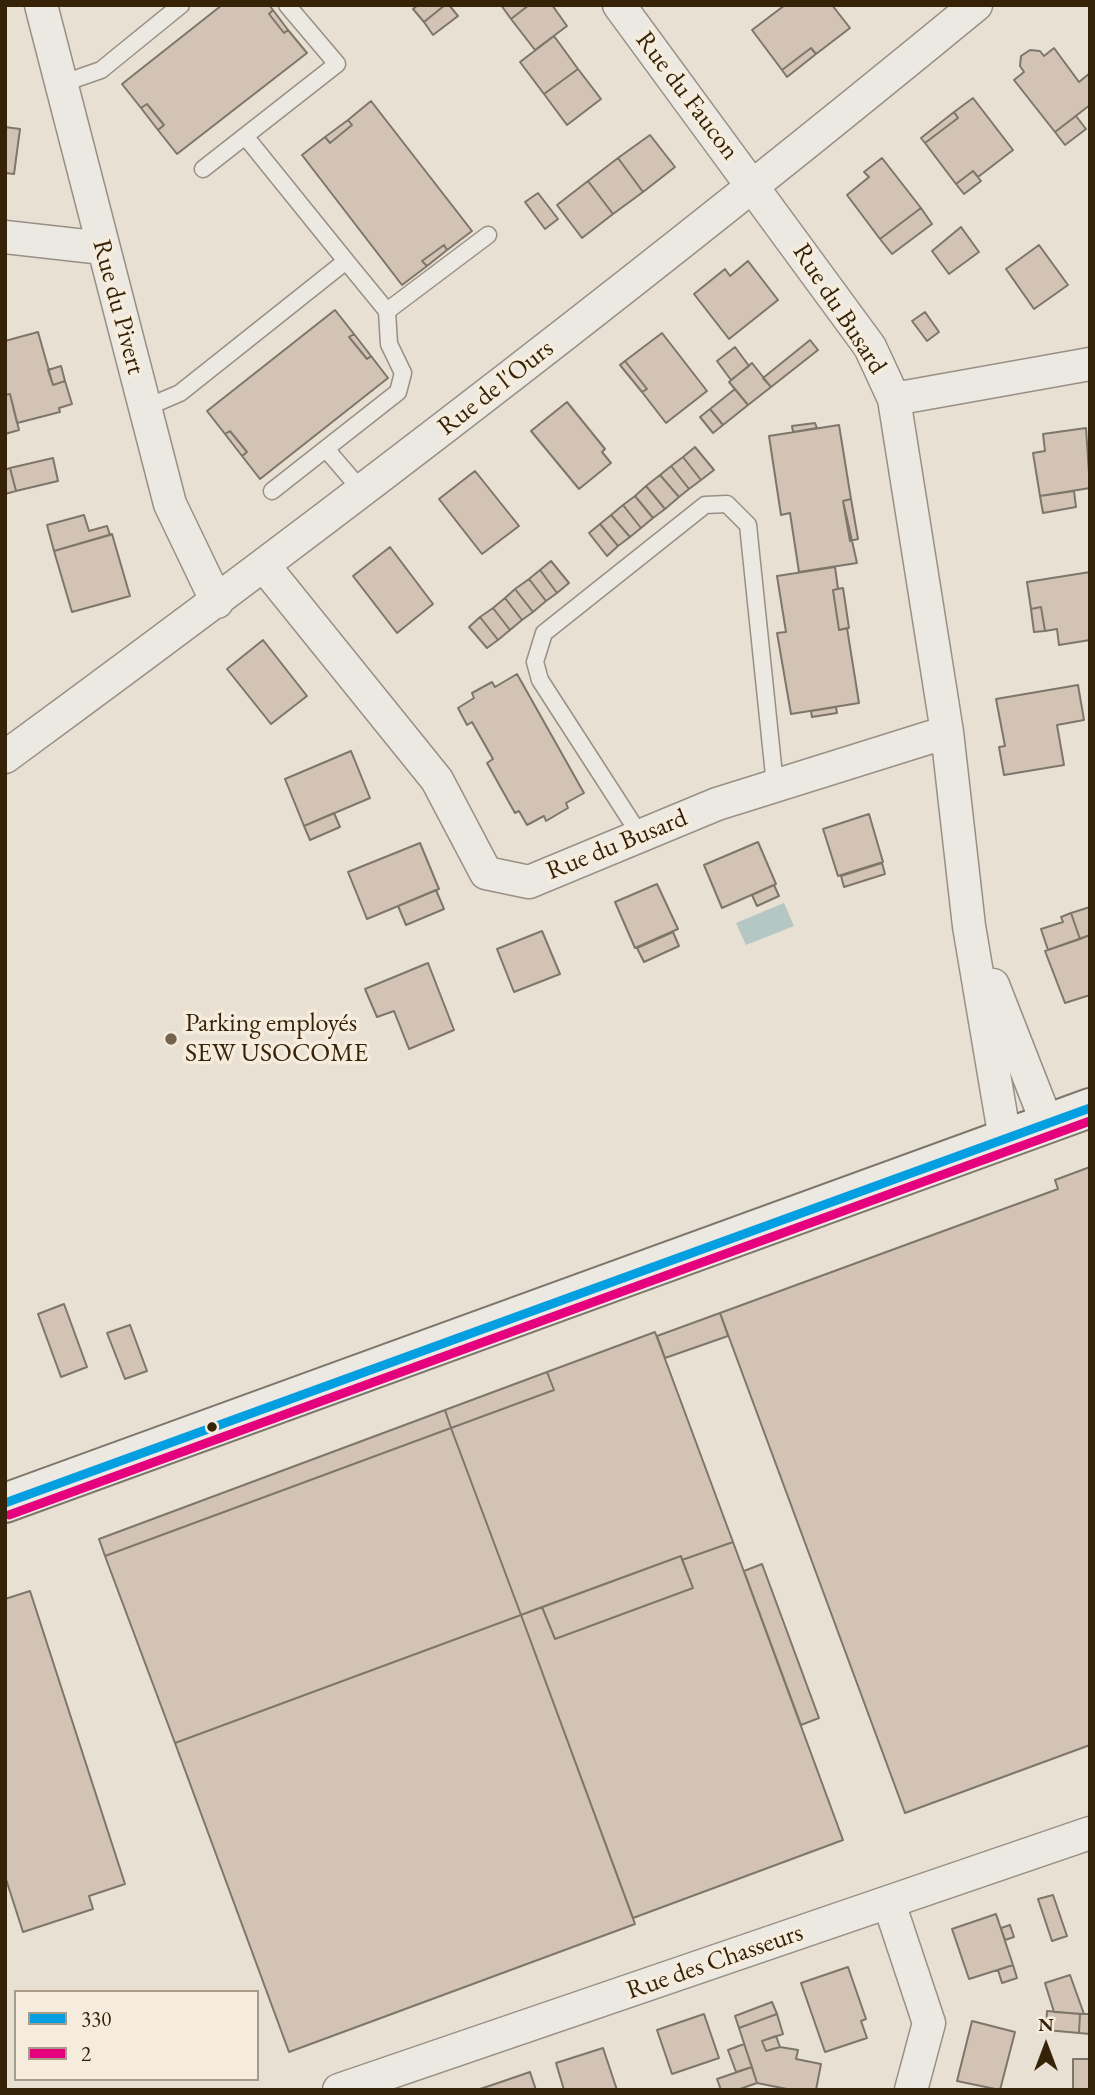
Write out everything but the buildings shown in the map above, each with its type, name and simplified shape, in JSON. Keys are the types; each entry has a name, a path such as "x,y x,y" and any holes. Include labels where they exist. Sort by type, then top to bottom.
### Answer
{"main road":[{"path":"5,1503 1090,1108"}],"street":[{"name":"Rue du Pivert","path":"41,5 170,504 217,602"},
{"name":"Rue du Faucon","path":"619,5 755,187"},
{"name":"Rue de l'Ours","path":"5,757 265,567 755,187 976,5"},
{"name":"Rue du Busard","path":"755,187 870,347 894,398 947,732 969,926 1005,1139"},
{"path":"5,237 103,248"},
{"path":"894,398 1090,363"},
{"name":"Rue du Busard","path":"265,567 437,780 486,873 528,882 717,804 947,732"},
{"name":"Rue du Busard","path":"969,926 1047,1123"},
{"name":"Rue des Chasseurs","path":"339,2090 1090,1833"},
{"path":"889,1903 929,2023 911,2090"}],"lane":[{"path":"61,84 101,70 181,5"},
{"path":"203,169 337,64 287,5"},
{"path":"244,136 387,311 388,344 403,373 398,392 272,491"},
{"path":"387,311 488,235"},
{"path":"145,408 180,393 346,261"},
{"path":"326,449 362,491"},
{"path":"640,835 540,680 535,662 544,633 705,505 727,504 748,525 775,785"}],"shaded area":[{"path":"784,903 794,926 746,945 736,923"}],"transit line":[{"name":"330","path":"5,1503 1090,1108"},
{"name":"2","path":"9,1515 1090,1121"}],"place":[{"name":"Parking employés SEW USOCOME","path":"171,1039"}]}
